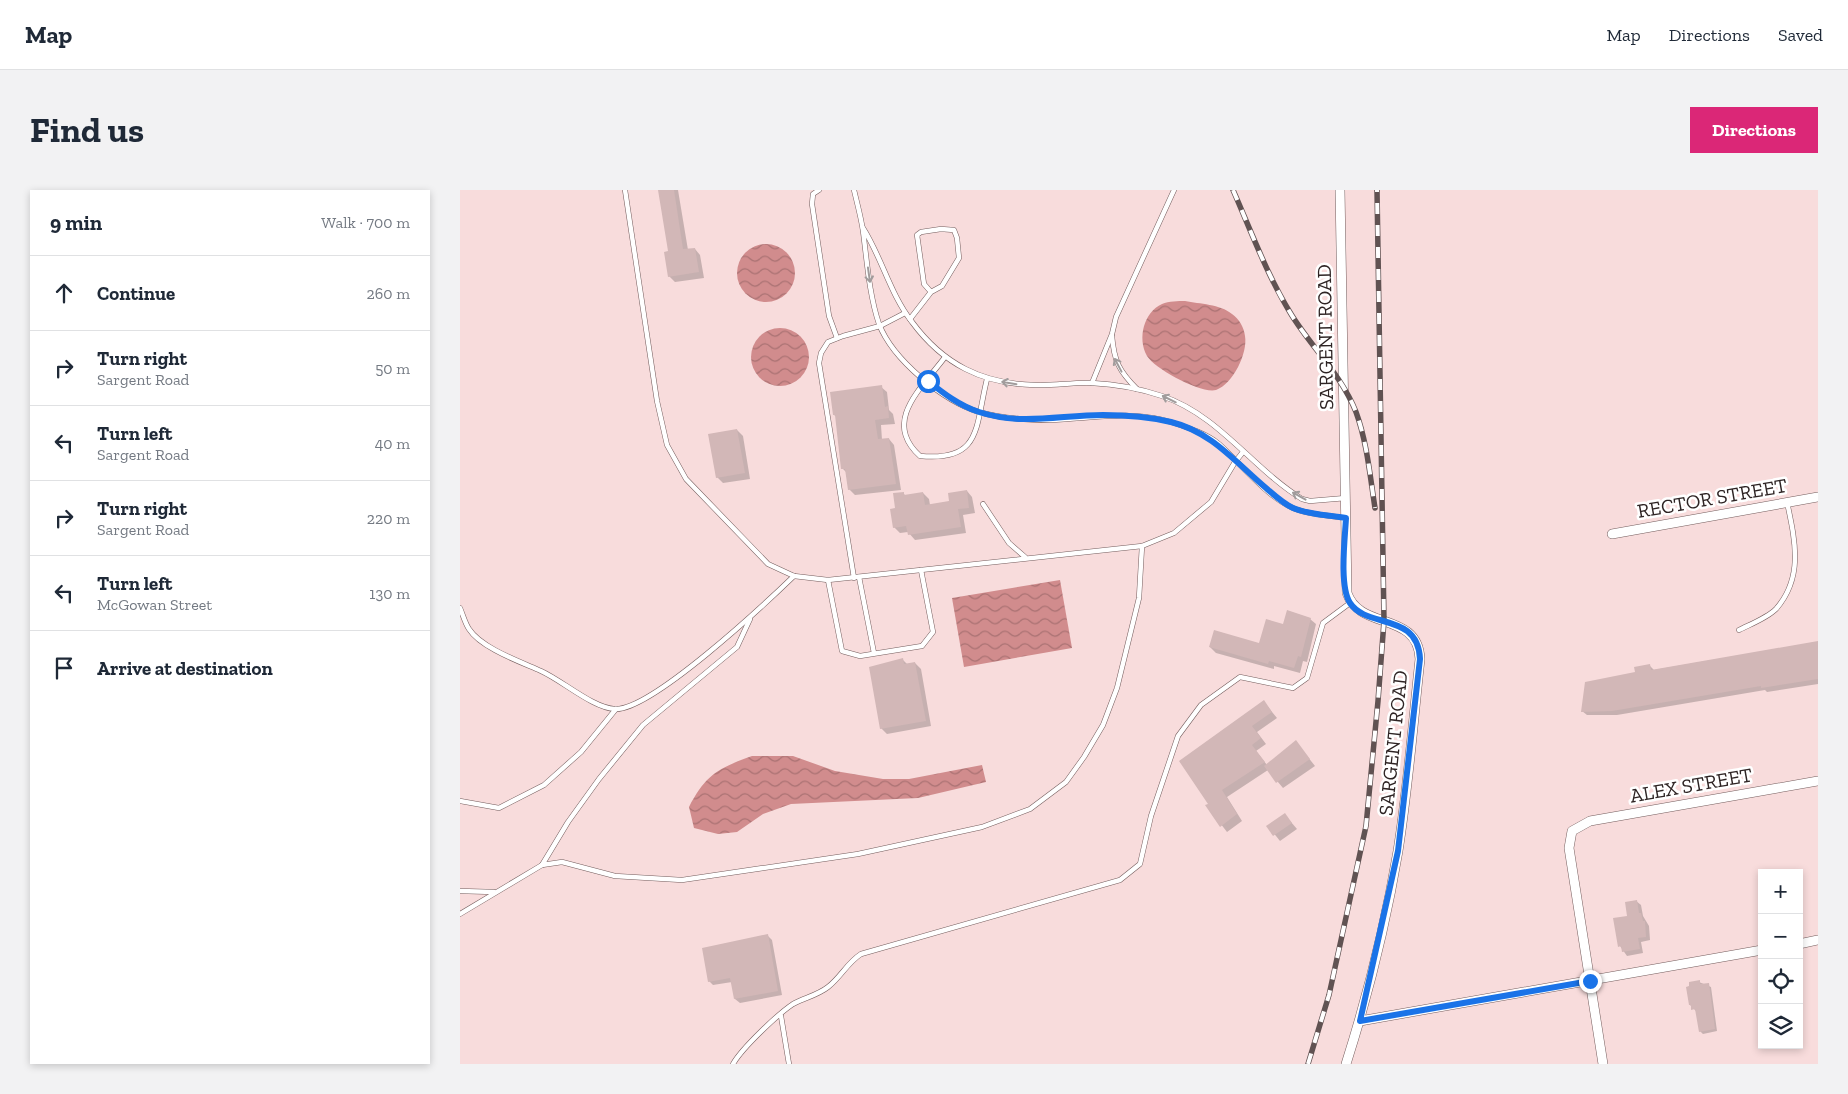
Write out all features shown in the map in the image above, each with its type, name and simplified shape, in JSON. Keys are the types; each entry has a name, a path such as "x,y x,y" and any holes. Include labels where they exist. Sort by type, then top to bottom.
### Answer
{"street":[{"name":"SARGENT ROAD","path":"1340,190 1346,498 1345,575 1347,593 1350,603 1359,611 1404,629 1415,637 1420,659 1398,851 1360,1021 1346,1064"},
{"name":"RECTOR STREET","path":"1612,534 1818,497"},
{"name":"ALEX STREET","path":"1590,981 1568,848 1572,830 1590,821 1818,781"},
{"path":"1803,943 1818,940"},
{"path":"1360,1021 1758,951"},
{"path":"1590,981 1603,1064"}],"lane":[{"path":"624,190 657,400 667,445 686,479 768,564 794,576 828,580 856,578 1025,557 1142,546 1174,534 1211,502 1243,452"},
{"path":"819,190 813,194 812,204 829,316 837,338"},
{"path":"854,190 862,227 874,306 880,326 893,349 950,399 979,412 1020,420 1057,420 1103,415 1164,421 1207,437 1218,444 1235,462 1292,508 1346,518"},
{"path":"1092,383 1112,334 1116,316 1174,190"},
{"path":"862,227 873,243 880,263 905,313 936,351 961,368 987,379 1034,385 1092,383 1164,396 1203,417 1224,432 1243,452 1302,499 1310,501 1346,498"},
{"path":"910,320 931,292 942,286 959,258 958,238 954,230 949,228 921,232 917,235 924,284 931,292"},
{"path":"874,653 856,578 819,363 821,353 828,342 880,326 905,313"},
{"path":"1112,334 1114,356 1126,378 1137,390"},
{"path":"945,358 906,408 904,420 906,439 920,456 952,455 968,446 974,437 987,379"},
{"path":"1739,630 1775,610 1790,587 1796,564 1786,502"},
{"path":"984,504 1009,543 1025,557"},
{"path":"460,914 542,865 562,862 615,876 682,880 858,854 982,827 1030,809 1066,782 1103,725 1118,688 1139,598 1142,546"},
{"path":"828,580 842,651 860,656 922,646 933,632 921,570"},
{"path":"460,800 464,803 498,808 544,785 582,752 616,709 650,697 751,617 794,576"},
{"path":"733,1064 738,1055 792,1005 828,987 851,960 860,954 1120,880 1132,872 1140,864 1151,816 1178,736 1201,705 1240,677 1293,688 1307,678 1323,623 1350,603"},
{"path":"460,608 470,631 489,646 554,677 595,704 616,709"},
{"path":"542,865 568,822 643,725 737,647 751,617"},
{"path":"460,891 496,892"},
{"path":"781,1016 789,1064"}],"water":[{"path":"766,244 777,246 787,252 793,262 795,273 793,284 787,294 777,300 766,302 755,300 745,294 739,284 737,273 739,262 745,252 755,246"},
{"path":"1185,301 1222,308 1237,318 1244,329 1245,343 1242,359 1228,381 1216,390 1200,388 1168,374 1147,356 1144,349 1144,326 1151,313 1162,304"},
{"path":"780,328 791,330 801,336 807,346 809,357 807,368 801,378 791,384 780,386 769,384 759,378 753,368 751,357 753,346 759,336 769,330"},
{"path":"1060,580 1072,648 964,667 952,598"},
{"path":"752,756 793,756 835,771 883,779 909,779 982,765 986,782 918,798 791,804 763,814 737,832 718,834 694,828 689,807 701,787 722,769"}],"building":[{"path":"658,190 674,190 683,249 695,248 699,272 668,277 664,252 668,251"},
{"path":"882,385 885,407 888,406 889,418 875,420 878,439 889,438 896,484 848,490 845,469 841,469 835,415 833,415 830,392"},
{"path":"737,429 745,473 716,478 708,434"},
{"path":"967,490 969,508 958,509 961,527 908,535 906,526 893,528 890,509 895,508 893,493 904,492 904,495 923,492 925,505 949,501 948,493"},
{"path":"1287,610 1311,618 1301,657 1298,656 1294,668 1269,661 1268,664 1209,647 1214,630 1259,643 1266,619 1283,624"},
{"path":"1818,641 1818,679 1761,688 1761,686 1612,711 1581,712 1585,682 1635,672 1634,667 1650,664 1651,670"},
{"path":"903,658 904,664 915,662 926,721 880,729 869,667"},
{"path":"1264,700 1272,712 1252,726 1261,738 1252,745 1265,762 1222,790 1237,814 1220,827 1205,805 1208,804 1179,761"},
{"path":"1296,740 1310,759 1276,783 1264,766"},
{"path":"1285,813 1292,823 1273,836 1266,826"},
{"path":"1637,900 1639,913 1641,913 1643,921 1645,921 1646,937 1638,938 1640,949 1622,952 1621,946 1618,947 1613,918 1627,916 1625,902"},
{"path":"768,934 778,991 734,999 730,978 708,982 702,948"},
{"path":"1700,980 1700,984 1709,983 1715,1029 1699,1032 1695,1009 1691,1010 1686,987 1689,986 1689,982"}],"railway":[{"path":"1233,190 1282,299 1350,398 1360,423 1366,447 1375,508"},
{"path":"1308,1064 1329,995 1366,826 1378,701 1384,621 1377,190"}],"route":[{"path":"928,381 950,399 979,412 1020,420 1057,420 1103,415 1148,418 1172,422 1197,432 1218,444 1235,462 1292,508 1346,518 1345,575 1350,603 1359,611 1404,629 1415,637 1420,659 1398,851 1360,1021 1590,981"}]}
